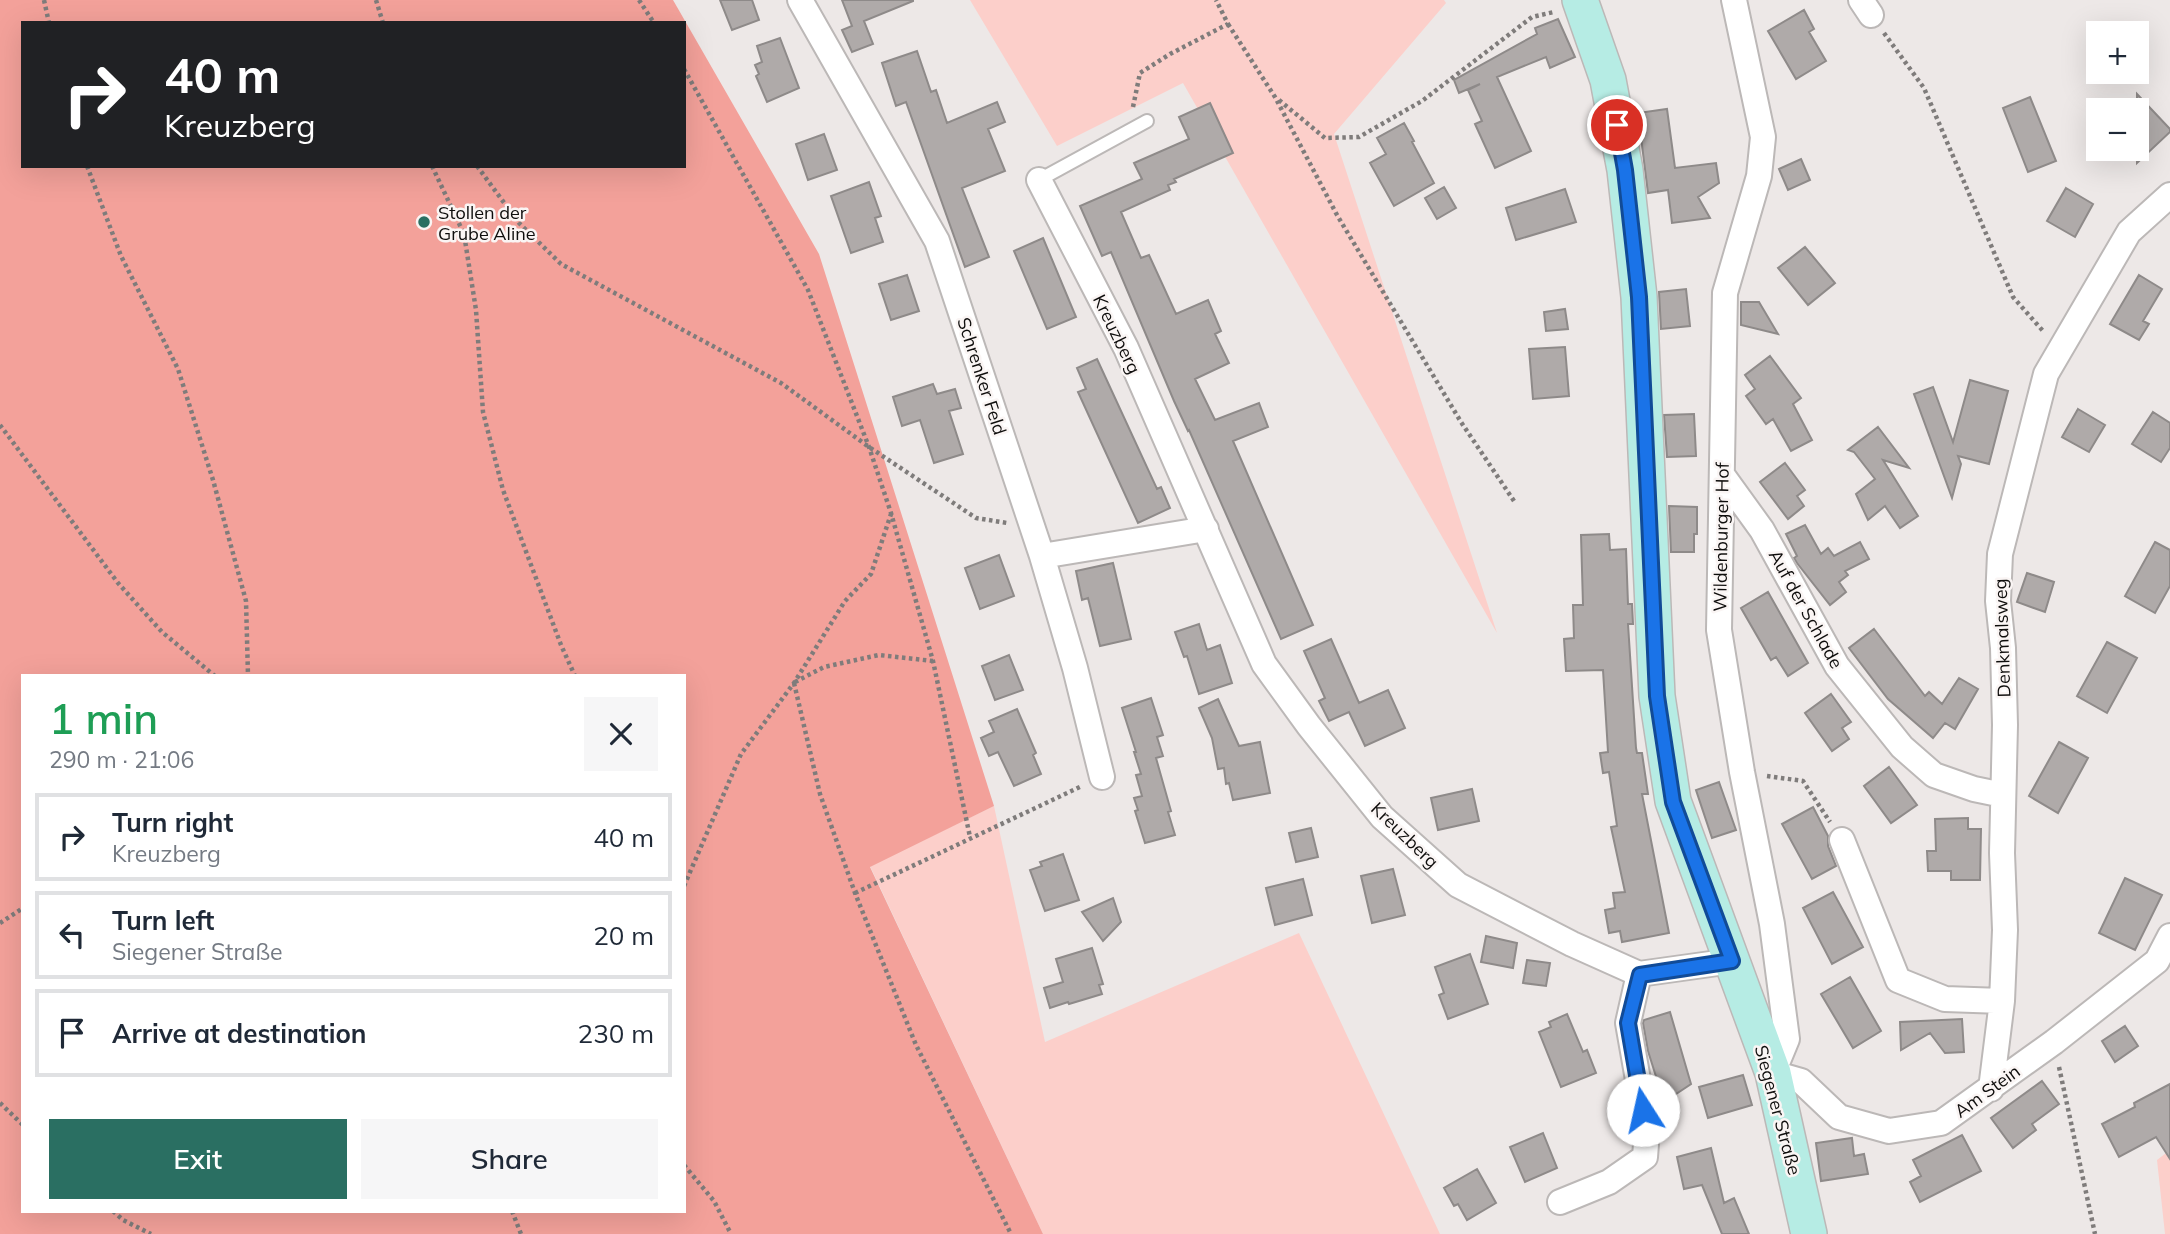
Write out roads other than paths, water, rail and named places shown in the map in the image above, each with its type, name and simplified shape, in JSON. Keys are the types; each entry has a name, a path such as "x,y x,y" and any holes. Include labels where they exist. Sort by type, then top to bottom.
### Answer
{"main road":[{"name":"Siegener Straße","path":"1581,3 1608,80 1625,170 1639,297 1657,696 1673,802 1773,1073 1809,1234"}],"street":[{"name":"Schrenker Feld","path":"800,0 937,241 1042,556 1075,668 1093,781"},
{"name":"Wildenburger Hof","path":"1734,0 1763,137 1759,176 1725,293 1719,630 1742,772 1772,924 1787,1039 1773,1073"},
{"name":"Kreuzberg","path":"1039,180 1126,348 1264,664 1309,726 1382,817 1458,885 1572,944 1640,975"},
{"name":"Denkmalsweg","path":"1991,1089 2002,1001 2004,930 2005,724 2003,648 1998,601 2000,554 2046,374 2129,232 2170,195"},
{"name":"Auf der Schlade","path":"1723,476 1762,530 1837,666 1902,747 1934,775 1974,789 2003,794"},
{"path":"1042,556 1206,529"},
{"path":"1842,840 1898,980 1945,999 2002,1001"},
{"name":"Am Stein","path":"1773,1073 1801,1081 1839,1117 1889,1131 1941,1123 2054,1042 2157,961 2170,936"},
{"path":"1560,1202 1609,1182 1645,1157 1647,1131 1628,1023 1640,975 1732,961"}],"lane":[{"path":"1039,180 1147,121"}],"place":[{"name":"Stollen der Grube Aline","path":"424,222"}]}
